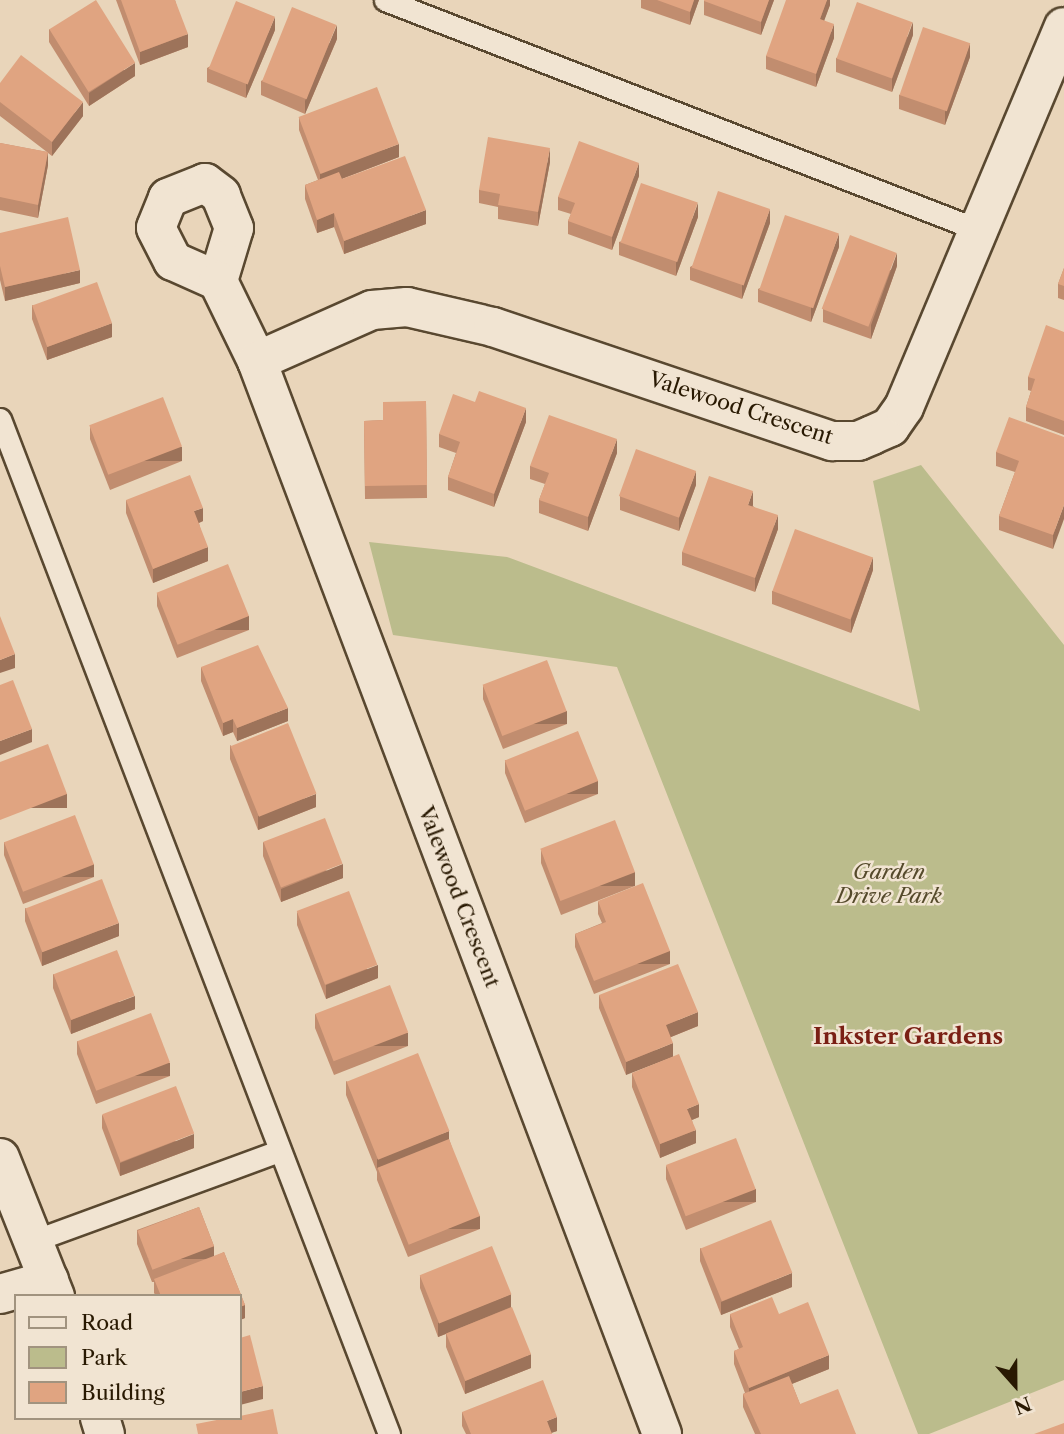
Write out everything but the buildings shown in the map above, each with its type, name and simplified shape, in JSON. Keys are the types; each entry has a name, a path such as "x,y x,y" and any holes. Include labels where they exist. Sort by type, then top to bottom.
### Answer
{"street":[{"name":"Valewood Crescent","path":"257,361 372,310 407,307 494,327 832,441 858,441 890,427 904,407 1064,27"},
{"name":"Valewood Crescent","path":"218,281 257,361 662,1434"},
{"path":"0,1158 52,1288 0,1294"}],"lane":[{"path":"385,0 979,230"},
{"path":"0,419 389,1434"},
{"path":"33,1241 279,1151"}],"green space":[{"name":"Garden Drive Park","path":"921,465 1064,645 1064,1380 929,1434 918,1434 617,667 393,635 369,542 507,557 920,711 873,481"}],"district":[{"name":"Inkster Gardens","path":"908,1036"}]}
